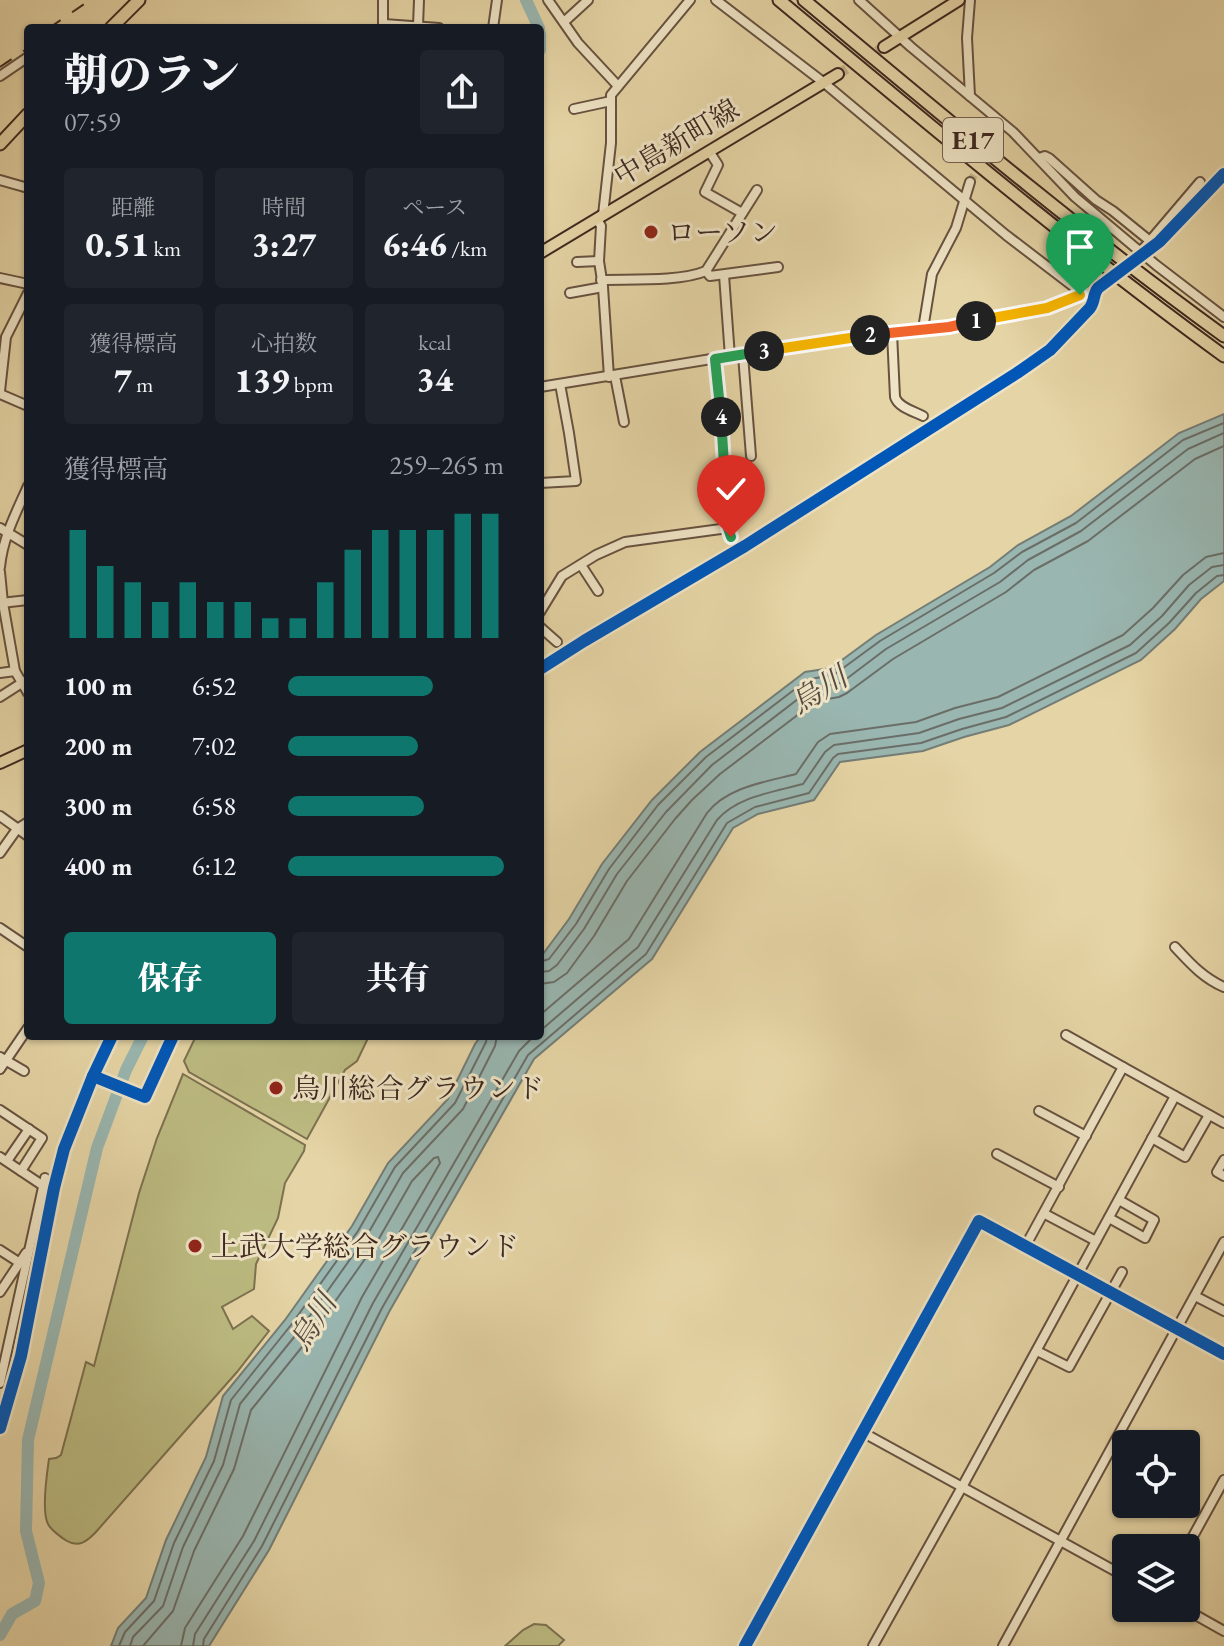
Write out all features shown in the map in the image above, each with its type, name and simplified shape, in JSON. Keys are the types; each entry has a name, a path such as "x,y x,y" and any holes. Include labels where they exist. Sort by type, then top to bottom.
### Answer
{"highway":[{"path":"115,24 139,0"},
{"path":"768,0 948,148 1051,225"},
{"name":"E17","path":"779,0 1051,225 1224,356"},
{"name":"E17","path":"804,0 1144,278 1224,336"},
{"path":"0,144 24,118"}],"main road":[{"path":"884,47 959,0"},
{"name":"中島新町線","path":"544,251 838,74"},
{"path":"0,763 24,752"}],"street":[{"path":"383,0 383,24"},
{"path":"418,24 419,0"},
{"path":"494,24 497,0"},
{"path":"548,0 578,43 618,86"},
{"path":"564,22 588,0"},
{"path":"624,422 612,376 599,261 600,217 611,143 611,95 690,0"},
{"path":"716,0 823,82 964,201 1078,290 1080,295"},
{"path":"859,0 1013,132 1075,197 1224,317"},
{"path":"970,0 967,38 970,96"},
{"path":"0,76 24,60"},
{"path":"574,109 611,101"},
{"path":"709,151 718,165 705,192 742,213"},
{"path":"1039,158 1049,158 1113,211 1147,245 1200,182"},
{"path":"0,180 24,187"},
{"path":"923,329 932,274 956,228 970,182"},
{"path":"570,293 602,284 697,275 706,271 757,190"},
{"path":"577,262 599,261"},
{"path":"706,271 710,276 778,267"},
{"path":"724,275 730,357"},
{"path":"0,278 24,283"},
{"path":"544,386 846,337 949,327 1047,308 1095,287"},
{"path":"24,300 3,336 0,393 24,404"},
{"path":"892,333 896,402 923,416"},
{"path":"743,355 751,456"},
{"path":"544,605 562,576 625,542 730,533 715,359"},
{"path":"544,483 576,481 560,384"},
{"path":"24,493 3,530 0,570 1,603 15,671 24,679"},
{"path":"3,530 24,543"},
{"path":"581,565 598,591"},
{"path":"1,603 24,600"},
{"path":"544,631 557,642"},
{"path":"0,673 15,671"},
{"path":"0,697 24,681"},
{"path":"0,816 24,833"},
{"path":"0,853 17,829 24,825"},
{"path":"0,928 24,944"},
{"path":"1175,947 1192,966 1212,982 1224,987"},
{"path":"24,1033 2,1062 24,1071"},
{"path":"1066,1035 1224,1123"},
{"path":"1026,1245 1123,1067"},
{"path":"873,1646 1175,1096"},
{"path":"0,1110 42,1138 21,1171"},
{"path":"1039,1111 1086,1136"},
{"path":"1152,1138 1185,1157 1209,1115"},
{"path":"0,1383 3,1355 44,1181 4,1159 29,1129"},
{"path":"997,1154 1059,1187"},
{"path":"1224,1160 1217,1172 1224,1176"},
{"path":"1109,1218 1145,1238 1154,1220 1119,1200"},
{"path":"1045,1214 1096,1241"},
{"path":"745,1646 979,1221 1224,1354"},
{"path":"1003,1646 1224,1242"},
{"path":"0,1292 4,1278 29,1249"},
{"path":"0,1250 20,1263"},
{"path":"1037,1351 1069,1367 1122,1272"},
{"path":"1195,1296 1224,1311"},
{"path":"862,1432 1112,1569"},
{"path":"1194,1534 1224,1480"},
{"path":"1200,1618 1224,1631"}],"shaded area":[{"name":"烏川総合グラウンド","path":"194,1040 367,1040 357,1061 345,1070 307,1139 189,1072 184,1061"},
{"name":"上武大学総合グラウンド","path":"183,1074 305,1145 285,1183 278,1218 256,1264 254,1289 222,1307 233,1329 252,1316 269,1331 237,1372 95,1533 82,1543 75,1544 54,1531 46,1518 49,1459 61,1455 86,1362 94,1366 139,1193"},
{"path":"534,1624 546,1625 564,1640 558,1646 505,1646 523,1630"}],"water":[{"name":"烏川","path":"1224,414 1224,581 1201,599 1175,629 1141,660 1009,725 923,751 840,762 814,800 758,814 733,828 652,959 534,1059 389,1312 269,1550 209,1646 111,1646 118,1628 146,1598 166,1540 206,1457 223,1396 285,1320 352,1226 388,1163 448,1099 478,1040 544,1040 544,953 569,919 602,864 652,800 700,752 805,672 831,668 876,635 990,567 1018,545 1071,516 1179,433"}],"waterway":[{"path":"526,0 537,24"},
{"path":"0,1635 12,1614 35,1601 39,1583 26,1531 28,1440 97,1148 126,1070 141,1040"}],"tunnel":[{"path":"838,74 884,47"},
{"path":"970,182 1003,124"},
{"path":"1098,284 1143,249"}],"railway":[{"path":"55,24 90,0"},
{"path":"0,67 24,51"}],"cycle path":[{"path":"544,666 745,546 1050,350 1090,308 1098,288 1159,242 1224,174"},
{"path":"0,1428 21,1356 64,1149 110,1040"},
{"path":"93,1076 145,1097 171,1040"},
{"path":"745,1646 979,1221 1224,1354"}],"place":[{"name":"ローソン","path":"651,232"},
{"name":"烏川総合グラウンド","path":"276,1088"},
{"name":"上武大学総合グラウンド","path":"195,1246"}],"route":[{"path":"731,537 715,359 846,337 949,327 1047,308 1080,295"}]}
